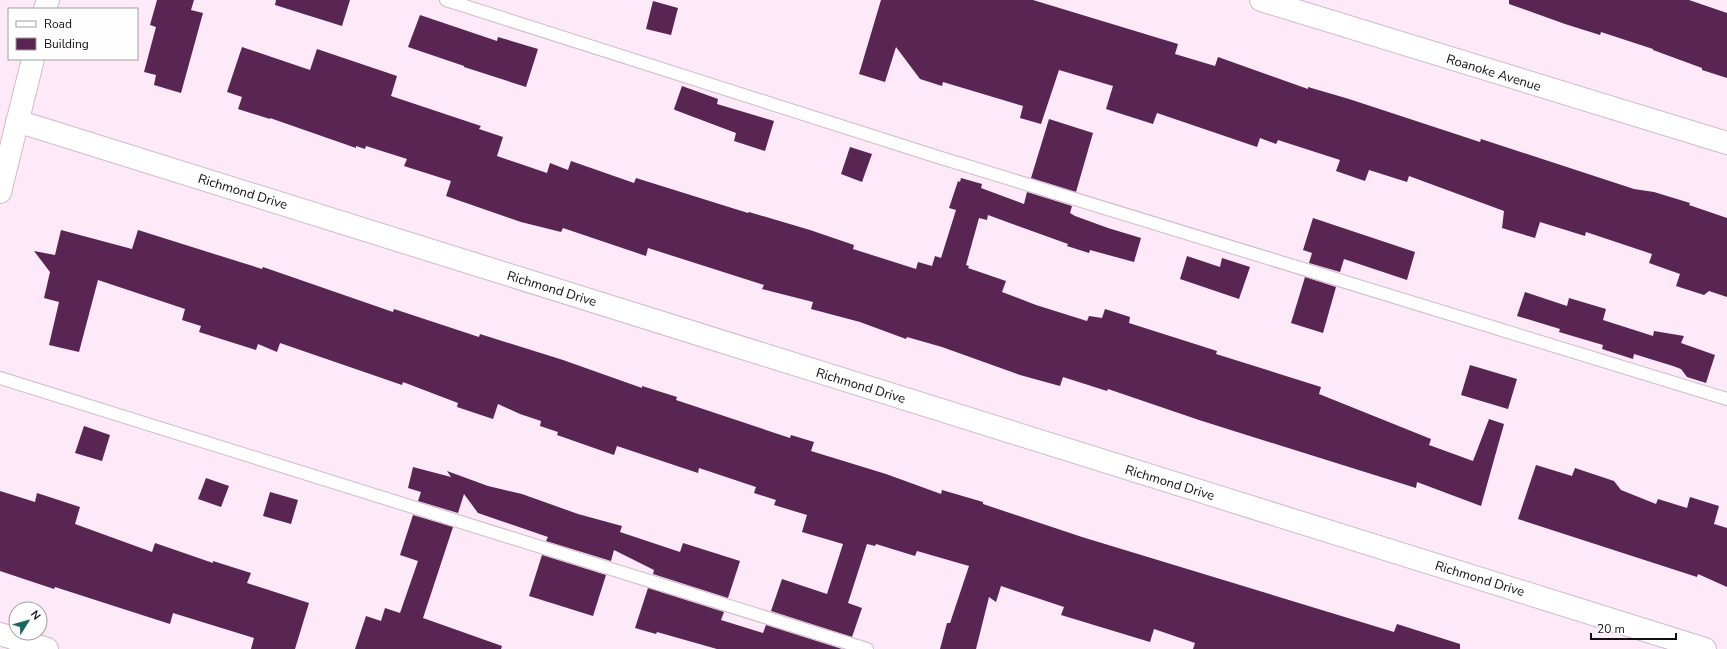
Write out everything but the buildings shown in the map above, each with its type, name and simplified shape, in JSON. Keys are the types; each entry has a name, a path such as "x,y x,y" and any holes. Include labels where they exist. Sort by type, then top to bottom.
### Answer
{"street":[{"name":"Roanoke Avenue","path":"1262,0 1727,143"},
{"path":"1,187 33,60"},
{"name":"Richmond Drive","path":"18,121 1705,649"},
{"path":"0,634 47,649"}],"lane":[{"path":"446,0 938,158 1727,399"},
{"path":"0,378 867,649"}]}
